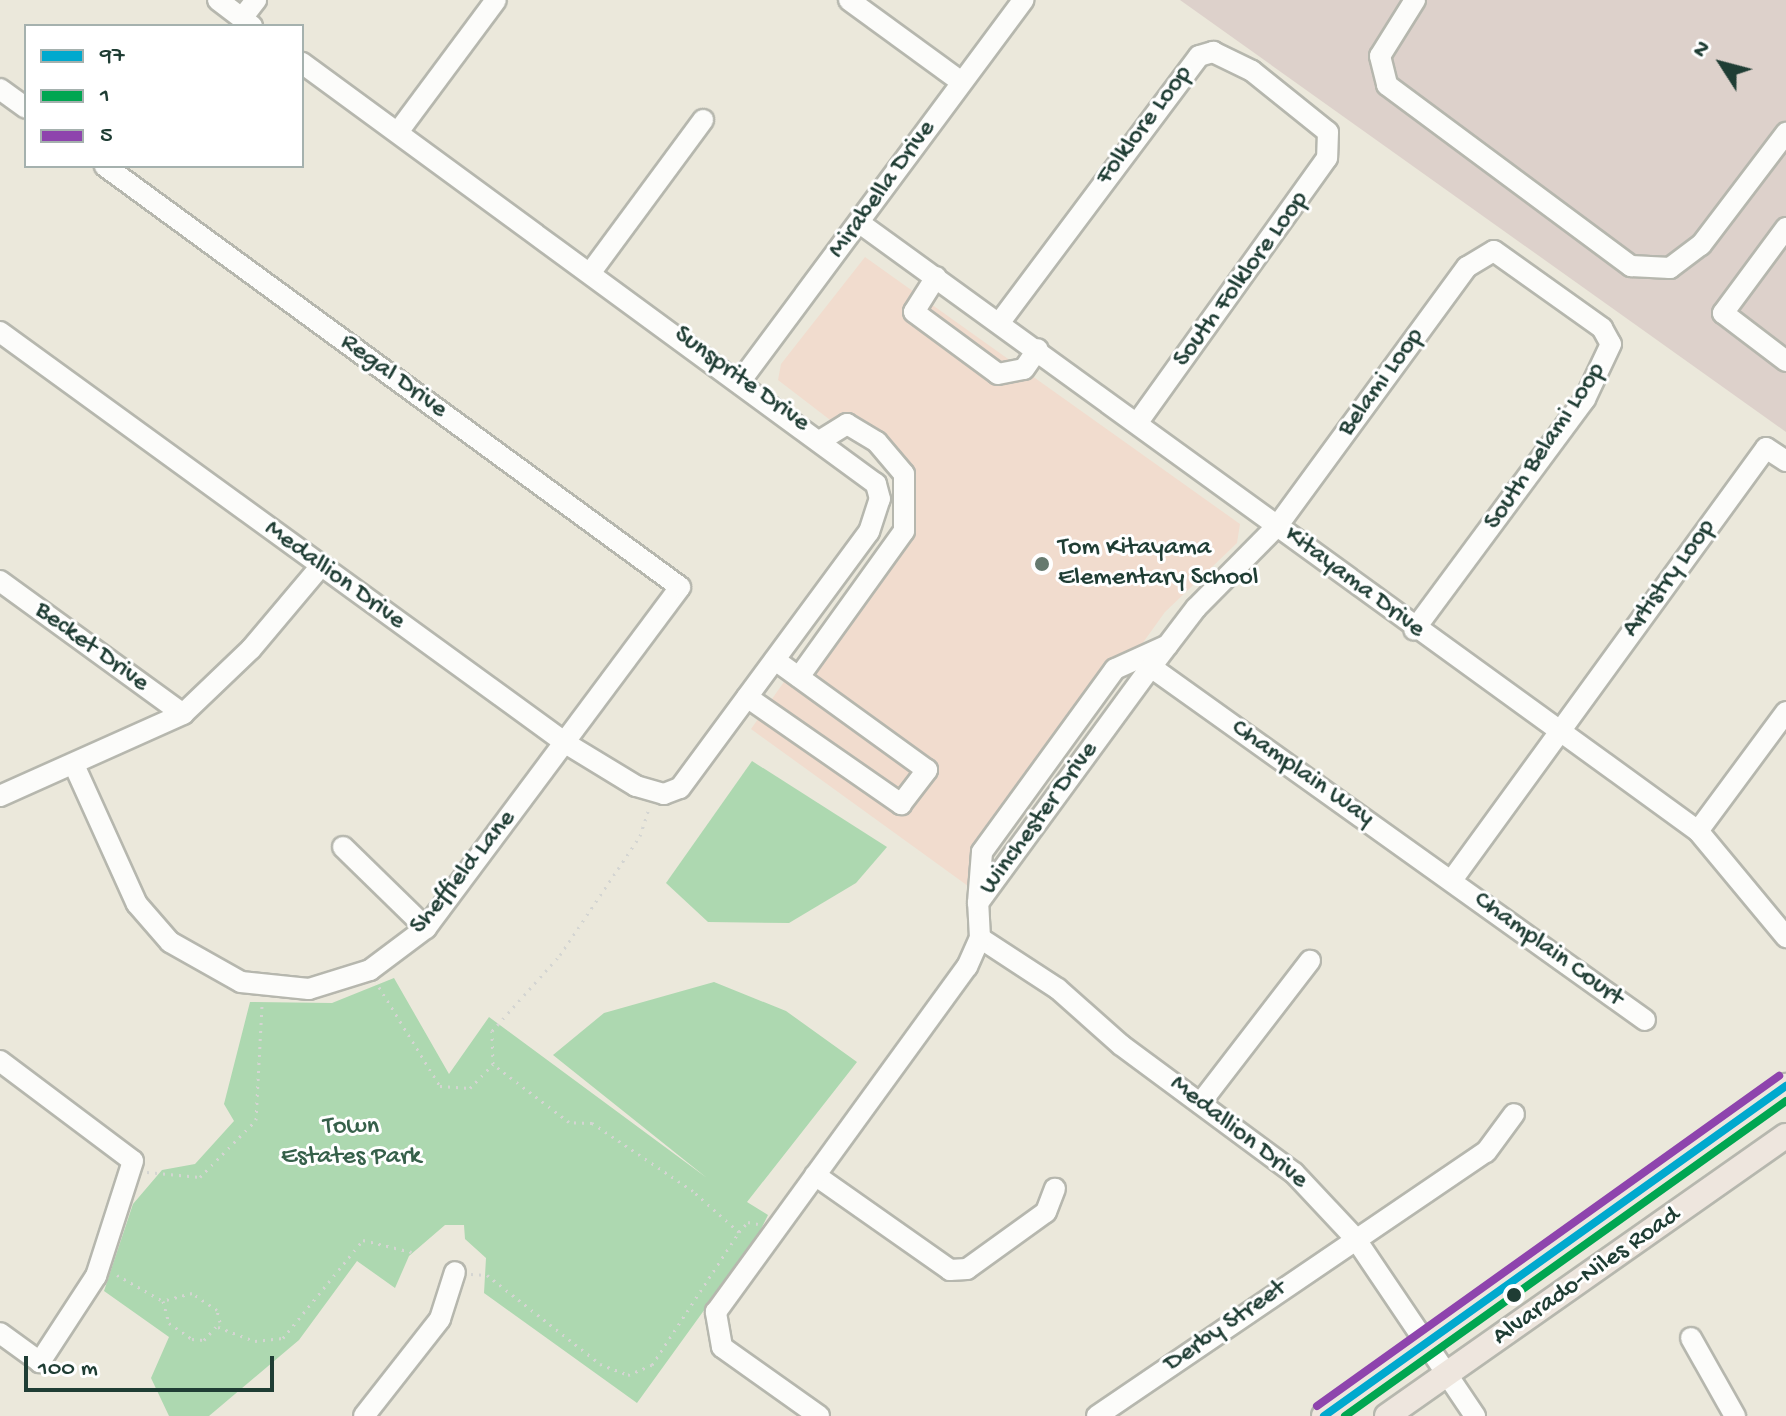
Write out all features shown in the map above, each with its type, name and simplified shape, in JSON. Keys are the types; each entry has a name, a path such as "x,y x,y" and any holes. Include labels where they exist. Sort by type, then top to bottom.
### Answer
{"main road":[{"name":"Alvarado-Niles Road","path":"1324,1416 1786,1086"},
{"name":"Alvarado-Niles Road","path":"1387,1416 1786,1136"}],"street":[{"path":"218,0 247,22 256,0"},
{"path":"398,132 496,0"},
{"path":"849,0 960,81"},
{"name":"Mirabella Drive","path":"742,379 861,224 960,81 1023,0"},
{"path":"1415,0 1380,56 1387,85 1631,266 1670,268 1701,245 1786,133"},
{"name":"Folklore Loop","path":"1000,322 1199,56 1213,52 1252,71 1328,132"},
{"name":"Sunsprite Drive","path":"304,64 742,379 823,439 876,484 878,516 680,788 656,793"},
{"path":"2,96 24,107"},
{"path":"591,272 703,120"},
{"name":"South Folklore Loop","path":"1139,421 1318,177 1328,132"},
{"name":"Regal Drive","path":"108,168 680,587"},
{"name":"Kitayama Drive","path":"861,224 1139,421 1414,630 1559,729 1698,831 1786,937"},
{"path":"1786,228 1723,313 1786,361"},
{"name":"Belami Loop","path":"1278,525 1455,283 1494,251"},
{"name":"South Belami Loop","path":"1414,630 1578,410 1611,344 1602,328 1494,251"},
{"path":"936,277 914,312 998,374 1024,369 1038,349"},
{"name":"Medallion Drive","path":"0,332 567,744 656,793"},
{"path":"799,677 904,531 904,474 877,442 847,424 823,439"},
{"name":"Artistry Loop","path":"1559,729 1766,448 1786,461"},
{"name":"Winchester Drive","path":"819,1416 722,1347 714,1333 716,1312 967,967 980,938 978,903 1168,645 1278,525"},
{"path":"0,796 75,767 183,714 251,649 321,566"},
{"name":"Becket Drive","path":"0,581 183,714"},
{"name":"Sheffield Lane","path":"75,767 137,904 196,962 257,984 309,989 370,970 426,928 567,744 680,587"},
{"path":"978,903 982,852 1115,669 1168,645"},
{"path":"747,697 901,804 927,770 775,660"},
{"name":"Champlain Way","path":"1151,667 1452,880"},
{"path":"1698,831 1786,712"},
{"path":"1452,880 1559,729"},
{"path":"343,847 426,928"},
{"name":"Champlain Court","path":"1452,880 1645,1020"},
{"name":"Medallion Drive","path":"980,938 1058,989 1121,1045 1202,1101 1294,1173 1355,1238 1429,1343 1475,1416"},
{"path":"1202,1101 1310,961"},
{"path":"0,1061 132,1164 100,1265 40,1362 0,1333"},
{"name":"Derby Street","path":"1097,1416 1355,1238 1486,1152 1514,1114"},
{"path":"815,1175 950,1270 967,1269 1046,1212 1055,1189"},
{"path":"364,1416 440,1319 455,1272"},
{"path":"1691,1338 1735,1416"}],"path":[{"path":"370,970 440,1086 470,1088 493,1064 492,1031 544,977 618,872 656,793"},
{"path":"132,1164 200,1177 256,1120 265,1020 257,984"},
{"path":"455,1272 487,1275 600,1364 628,1375 652,1365 739,1232 693,1191 592,1123 569,1122 493,1064"},
{"path":"100,1265 163,1301 169,1323 192,1339 218,1327 255,1341 283,1338 363,1240 412,1252"},
{"path":"163,1301 192,1293 217,1310 218,1327"}],"shaded area":[{"path":"1180,0 1786,0 1786,432"},
{"name":"Tom Kitayama Elementary School","path":"865,257 1240,524 1237,543 1165,612 968,886 751,729 900,516 898,480 881,459 778,380 781,364"}],"green space":[{"path":"752,761 887,847 856,883 789,923 708,922 666,883"},
{"name":"Town Estates Park","path":"394,978 449,1074 489,1017 707,1178 553,1055 604,1013 714,982 786,1011 857,1062 747,1202 768,1215 757,1237 637,1403 484,1293 486,1258 465,1239 464,1225 445,1225 409,1256 395,1288 357,1261 299,1340 209,1416 169,1416 151,1378 169,1337 104,1291 133,1204 162,1170 195,1164 234,1121 224,1104 250,1002 332,1003"}],"transit line":[{"name":"5","path":"1317,1406 1779,1076"},
{"name":"97","path":"1324,1416 1786,1086"},
{"name":"1","path":"1345,1416 1786,1101"}],"place":[{"name":"Tom Kitayama Elementary School","path":"1042,564"}]}
